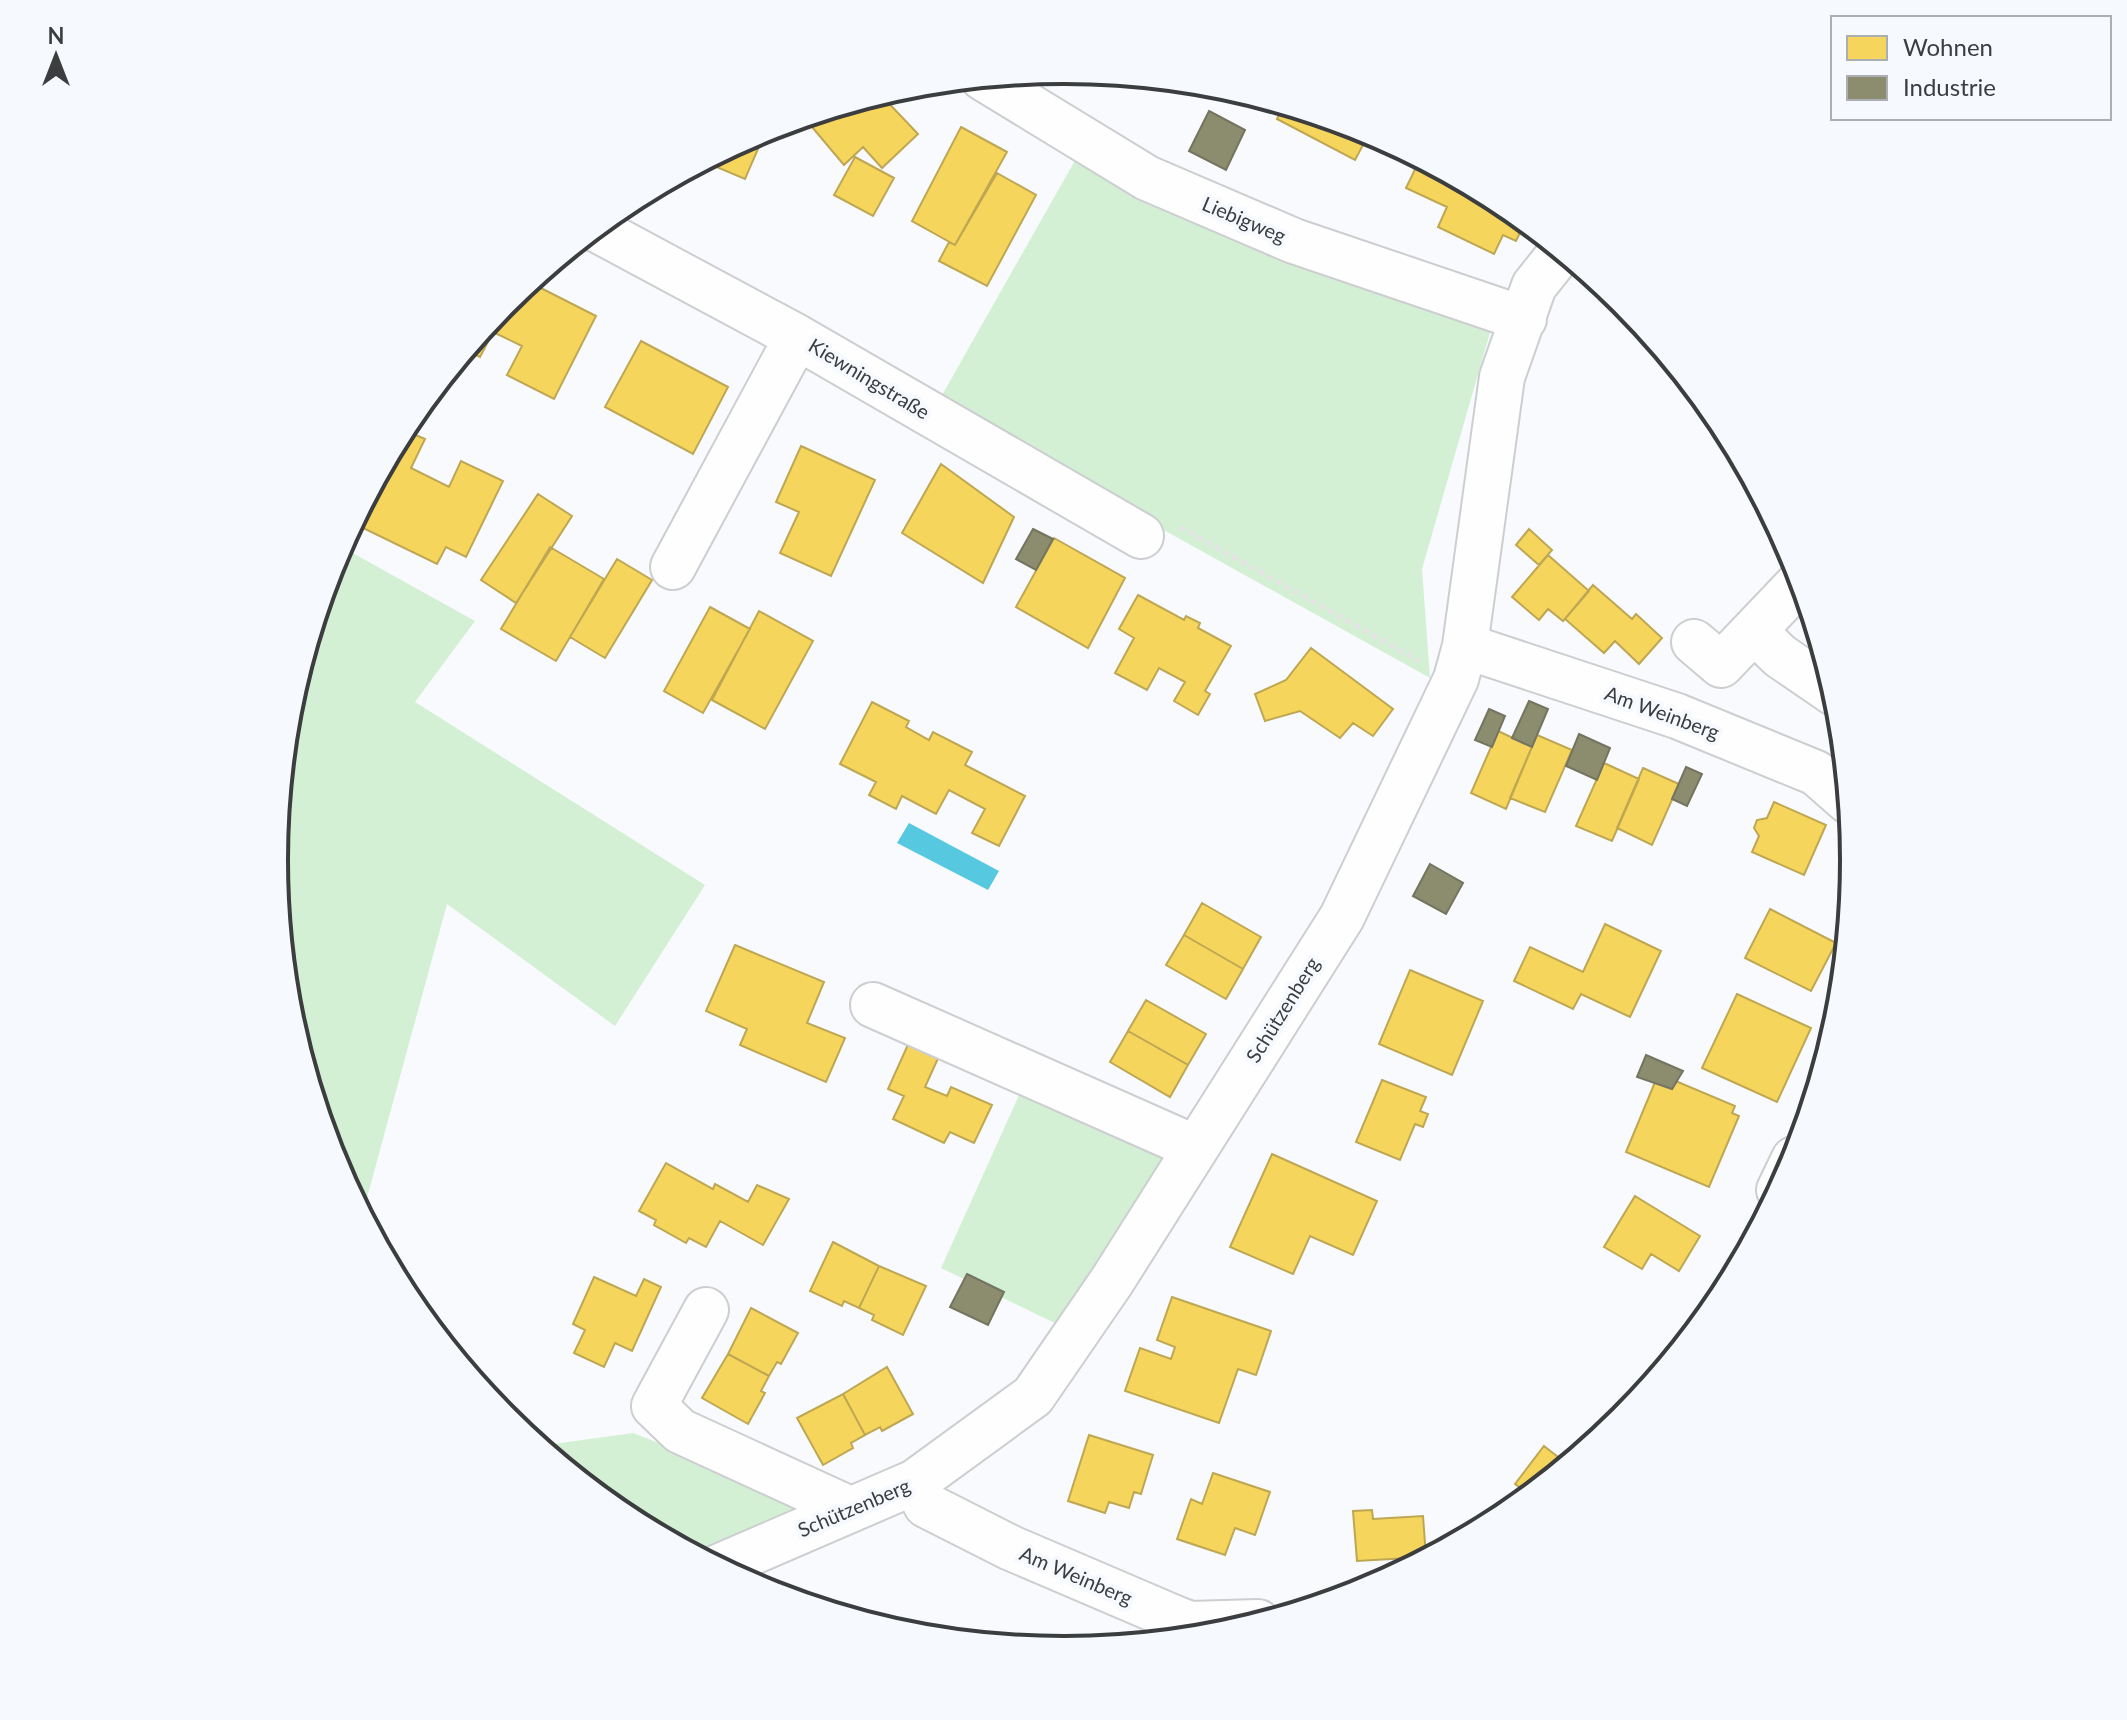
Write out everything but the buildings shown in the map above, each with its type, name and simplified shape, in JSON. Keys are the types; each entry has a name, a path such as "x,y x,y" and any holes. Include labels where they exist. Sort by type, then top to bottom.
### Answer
{"street":[{"name":"Liebigweg","path":"998,87 1147,178 1294,241 1524,319"},
{"name":"Kiewningstraße","path":"605,234 797,337 1141,536"},
{"name":"Schützenberg","path":"731,1561 915,1482 1033,1396 1112,1281 1342,917 1460,663 1502,377 1534,286 1555,260"},
{"path":"673,567 797,337"},
{"path":"1677,716 1708,654 1754,631 1791,592"},
{"path":"1754,631 1780,656 1819,682"},
{"name":"Am Weinberg","path":"1460,663 1677,716 1816,773 1836,791"},
{"path":"873,1005 1196,1148"},
{"path":"706,1310 654,1406 680,1431 850,1509"},
{"name":"Am Weinberg","path":"915,1482 926,1505 1011,1548 1177,1619 1198,1624"}],"path":[{"path":"1141,536 1166,519 1460,663"}],"green space":[{"path":"1077,157 1493,322 1422,569 1430,678 937,404"},
{"path":"352,553 475,621 415,702 705,885 615,1026 447,904 366,1200 347,1157 314,1061 302,1011 289,911 289,809 302,709 329,611"},
{"path":"1025,1082 1181,1150 1063,1327 941,1268"},
{"path":"633,1433 817,1505 710,1551 632,1505 553,1444"}],"water":[{"path":"909,823 999,871 988,890 897,843"}]}
